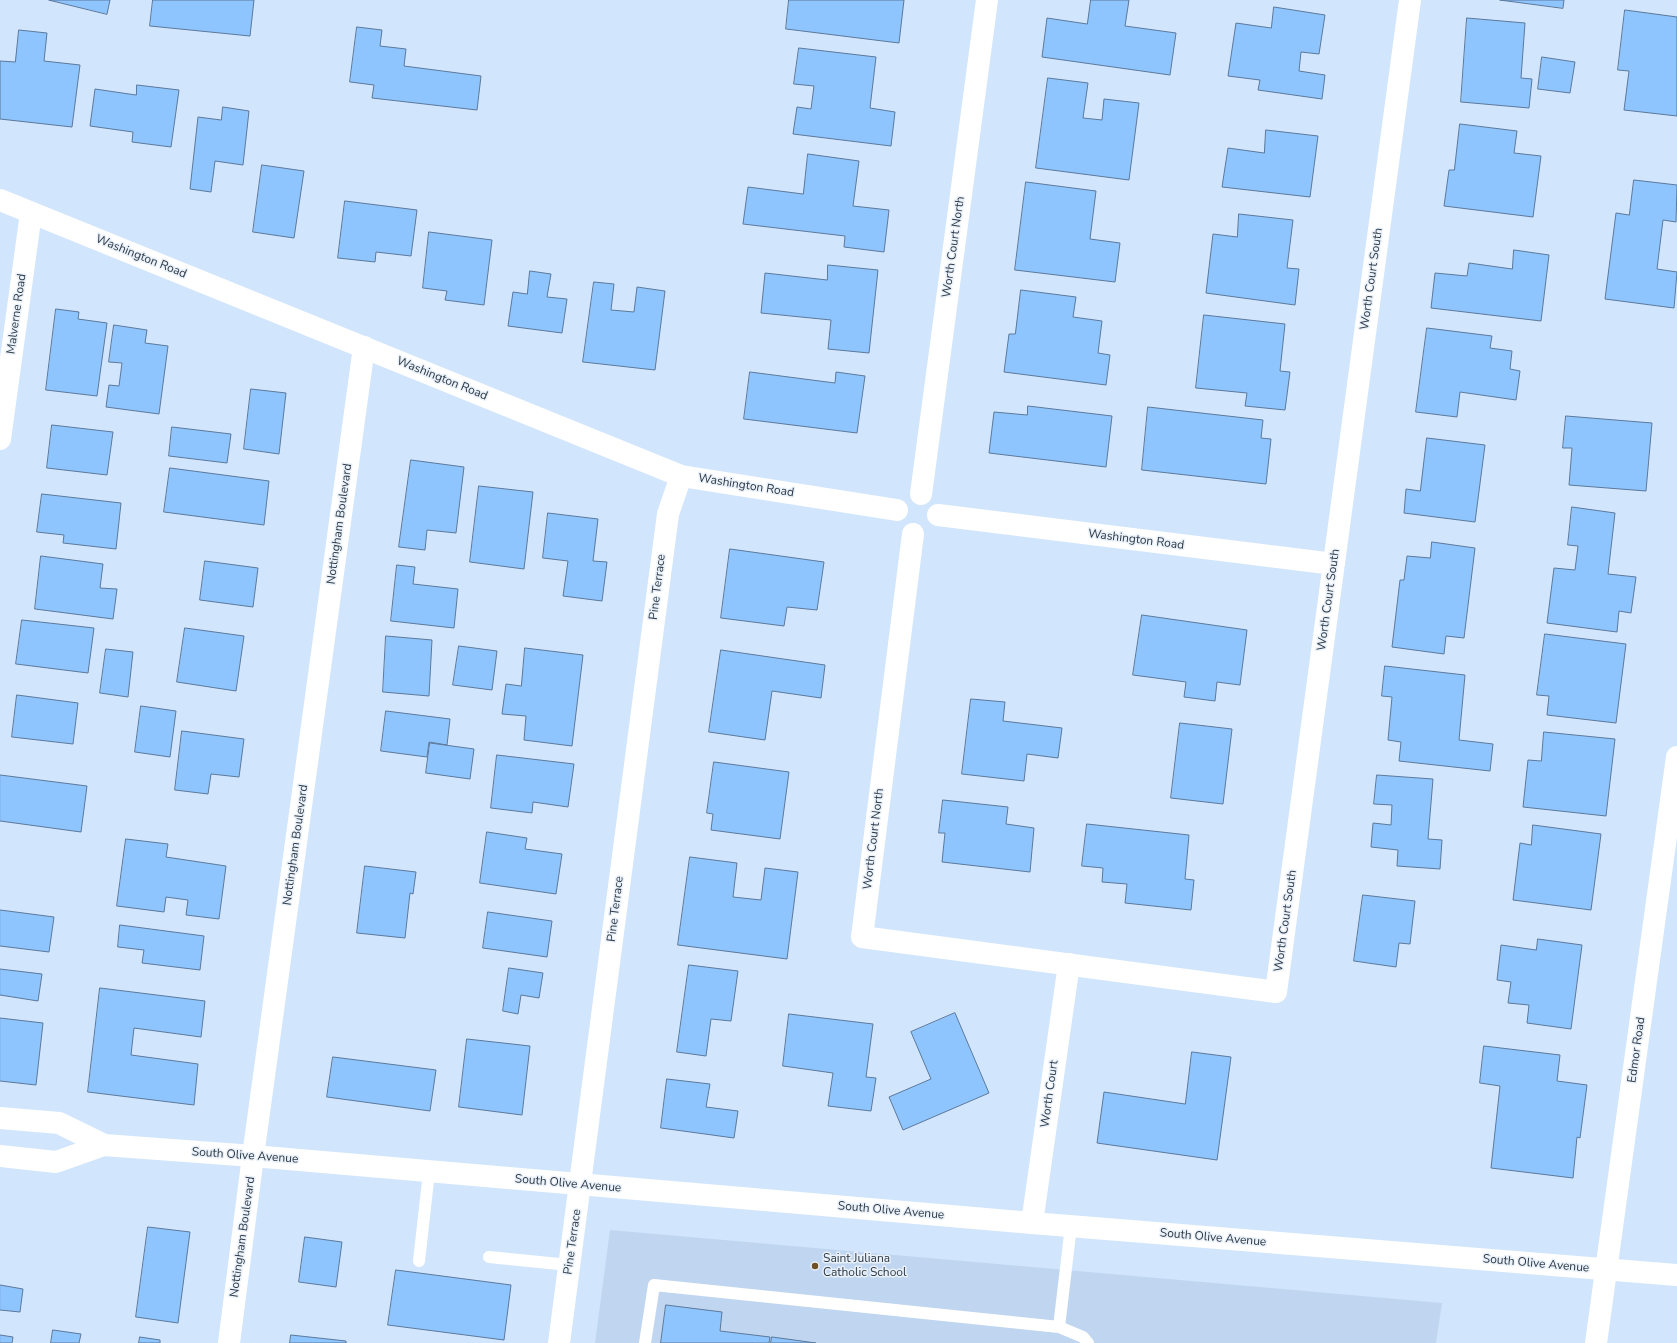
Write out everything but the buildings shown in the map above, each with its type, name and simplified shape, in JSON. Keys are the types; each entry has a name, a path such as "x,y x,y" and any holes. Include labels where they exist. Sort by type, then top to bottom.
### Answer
{"street":[{"name":"Worth Court North","path":"921,494 988,0"},
{"name":"Worth Court South","path":"1069,964 1276,992 1410,0"},
{"name":"Washington Road","path":"0,200 681,476 897,510"},
{"name":"Malverne Road","path":"0,439 31,213"},
{"name":"Nottingham Boulevard","path":"228,1343 364,347"},
{"name":"Pine Terrace","path":"559,1343 668,514 681,476"},
{"path":"921,494 927,496 935,504 938,515 932,528 921,535 902,529 896,517 897,510 903,498 908,495 921,494"},
{"name":"Washington Road","path":"938,515 1334,564"},
{"name":"Worth Court North","path":"914,534 862,937 1069,964"},
{"name":"Edmor Road","path":"1596,1343 1677,757"},
{"name":"Worth Court","path":"1032,1223 1069,964"},
{"name":"South Olive Avenue","path":"0,1118 59,1123 104,1145 253,1156 1032,1223 1677,1275"},
{"name":"South Olive Avenue","path":"0,1156 56,1162 104,1145"}],"lane":[{"path":"419,1261 430,1172"},
{"path":"1059,1327 1071,1226"},
{"path":"489,1257 569,1264"},
{"path":"645,1343 654,1285 1059,1327 1083,1337 1088,1343"}],"shaded area":[{"name":"Saint Juliana Catholic School","path":"610,1230 1442,1303 1436,1343 595,1343"}],"place":[{"name":"Saint Juliana Catholic School","path":"815,1266"}]}
